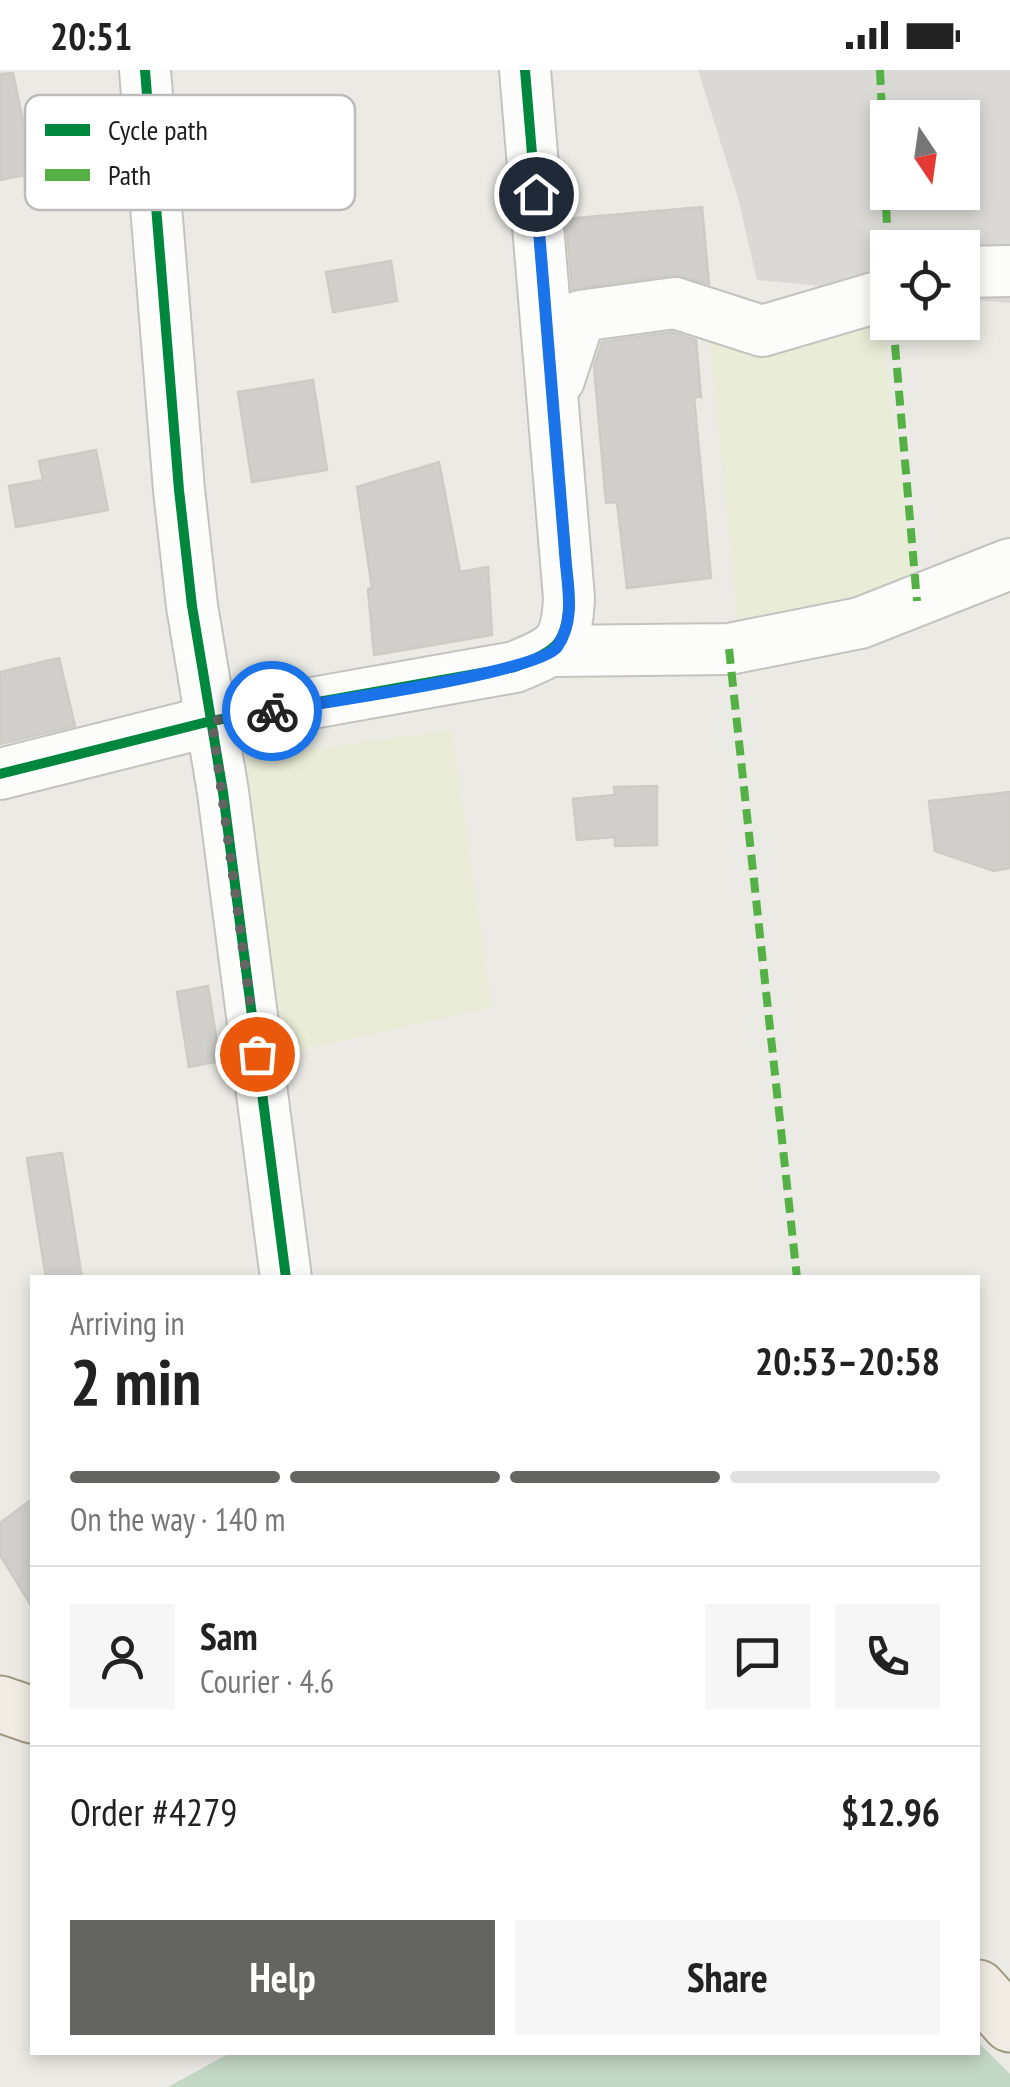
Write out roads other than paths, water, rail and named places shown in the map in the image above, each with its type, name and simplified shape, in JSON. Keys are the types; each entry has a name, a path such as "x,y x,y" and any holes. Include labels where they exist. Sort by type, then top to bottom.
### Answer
{"main road":[{"path":"0,1704 30,1713"},
{"path":"980,1990 1010,2024"}],"street":[{"path":"145,70 147,95"},
{"path":"525,70 569,598 568,626 554,651"},
{"path":"156,210 178,490 192,606 212,721 286,1275"},
{"path":"980,272 1010,271"},
{"path":"554,396 580,316 675,303 762,331 870,299"},
{"path":"0,774 212,721 515,667 554,651 747,645 860,623 1010,564"}]}
